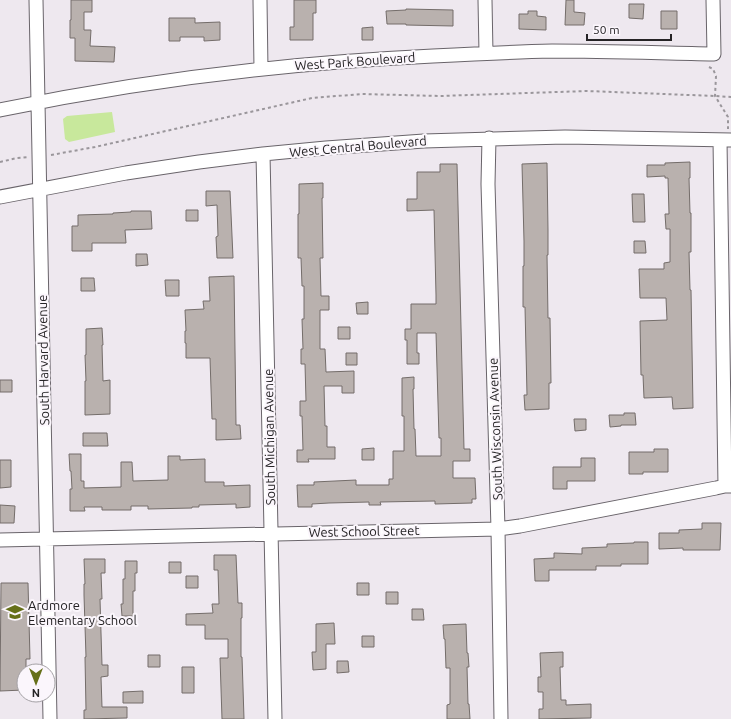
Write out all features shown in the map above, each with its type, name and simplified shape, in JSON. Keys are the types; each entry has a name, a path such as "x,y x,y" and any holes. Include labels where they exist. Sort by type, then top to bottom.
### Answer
{"street":[{"name":"South Harvard Avenue","path":"36,0 50,719"},
{"path":"260,0 261,69"},
{"path":"485,0 486,53"},
{"name":"West Park Boulevard","path":"0,110 37,102 148,84 261,69 373,59 551,51 714,54 713,0"},
{"name":"West Central Boulevard","path":"0,197 126,173 199,162 263,154 424,140 565,137 726,140"},
{"name":"South Wisconsin Avenue","path":"489,138 488,184 498,529 501,719"},
{"path":"726,140 728,486"},
{"name":"South Michigan Avenue","path":"263,154 275,719"},
{"name":"West School Street","path":"0,540 498,529 728,486"}],"path":[{"path":"693,53 698,61 713,68 716,76 715,96 728,117 726,140"},
{"path":"46,155 102,145 304,100 331,96 362,94 440,96 587,92 731,97"},
{"path":"0,162 33,156"}],"green space":[{"path":"112,112 115,132 69,142 65,139 63,119 67,116"}],"building":[{"path":"71,0 92,0 92,12 84,12 84,30 91,30 90,46 115,47 114,62 75,61 75,38 70,38"},
{"path":"294,0 316,0 316,13 313,13 313,40 290,40 290,27 294,27"},
{"path":"566,0 574,0 574,12 585,13 584,25 565,25"},
{"path":"629,4 644,4 643,19 629,18"},
{"path":"406,9 453,10 453,26 387,24 386,11"},
{"path":"528,11 537,11 537,16 546,17 546,30 519,29 519,14 528,14"},
{"path":"661,11 677,11 677,29 661,29"},
{"path":"169,18 195,18 195,23 220,22 220,40 204,41 204,37 180,37 180,41 169,41"},
{"path":"373,27 373,40 362,40 362,28"},
{"path":"690,162 691,252 689,252 693,408 673,409 672,397 644,398 643,375 641,375 640,321 667,320 666,298 640,298 639,269 664,269 664,263 670,262 670,229 666,229 665,214 669,214 668,178 665,178 665,176 647,177 647,165 665,165 665,163"},
{"path":"547,163 548,318 550,318 551,383 549,383 549,409 525,410 524,395 527,395 525,307 523,307 524,241 522,164"},
{"path":"440,164 457,164 464,449 470,449 470,461 453,461 453,478 475,478 476,499 472,499 472,503 435,504 435,501 380,502 381,505 369,505 369,502 312,504 312,507 298,507 297,485 314,485 314,482 356,480 356,485 389,485 389,479 393,479 393,451 404,451 402,378 414,377 414,429 416,456 441,456 441,438 439,438 436,333 417,333 417,353 419,353 419,364 407,364 407,340 405,340 405,329 411,329 411,304 436,304 434,210 407,211 407,199 417,199 417,172 440,172"},
{"path":"323,183 323,258 320,258 321,296 329,296 329,310 320,310 320,349 325,349 326,372 354,371 354,393 342,393 342,386 324,386 327,447 335,447 335,459 308,459 309,462 297,462 297,450 303,450 300,401 306,401 305,364 301,364 301,349 303,349 302,319 304,319 304,286 302,286 301,258 298,258 299,184"},
{"path":"206,191 230,191 233,258 217,258 217,205 206,206"},
{"path":"632,194 644,194 645,222 633,222"},
{"path":"186,210 198,210 198,221 186,221"},
{"path":"131,211 151,211 152,229 125,230 126,243 92,243 92,251 72,251 72,226 78,226 78,215 113,214"},
{"path":"634,241 645,241 646,253 634,253"},
{"path":"136,254 147,254 148,265 136,266"},
{"path":"234,276 236,425 240,425 241,439 216,440 216,419 212,419 210,358 186,358 185,310 204,309 203,301 210,301 209,277"},
{"path":"81,278 94,278 95,291 81,291"},
{"path":"165,280 179,280 179,296 166,296"},
{"path":"368,302 368,314 357,314 356,303"},
{"path":"338,327 350,327 350,339 338,339"},
{"path":"102,328 103,381 110,380 110,414 85,415 86,329"},
{"path":"346,353 357,353 357,365 346,365"},
{"path":"0,380 12,380 12,392 0,392"},
{"path":"624,413 635,413 636,425 610,427 609,415 624,415"},
{"path":"574,419 586,419 586,430 575,431"},
{"path":"83,433 107,433 108,446 83,446"},
{"path":"374,448 374,460 362,460 362,449"},
{"path":"654,449 668,449 668,472 643,472 643,474 629,474 629,452 654,452"},
{"path":"69,454 81,454 81,481 84,481 84,488 121,487 121,462 132,462 133,481 168,480 168,456 180,456 180,460 205,459 205,482 224,482 224,486 250,485 250,507 236,508 236,504 199,505 199,507 192,508 148,509 148,506 131,506 131,510 102,510 102,507 84,507 85,511 70,511 70,489 72,489"},
{"path":"581,458 595,458 595,481 567,481 567,489 553,489 553,467 581,467"},
{"path":"0,460 11,460 11,487 0,488"},
{"path":"0,505 15,506 14,523 0,523"},
{"path":"702,523 721,523 720,550 683,550 683,548 659,549 659,533 679,533 679,530 702,529"},
{"path":"648,542 648,564 596,566 596,570 549,570 549,581 535,581 534,559 554,558 554,553 582,554 582,548 607,547 607,544"},
{"path":"214,555 236,555 238,603 242,603 241,657 244,719 222,719 220,658 228,658 228,639 205,639 205,625 186,625 186,614 213,613 212,604 219,604 218,570 214,570"},
{"path":"84,559 105,559 105,573 101,573 102,599 100,599 102,665 108,665 108,676 101,677 102,707 127,707 127,718 84,719 84,710 86,710 86,657"},
{"path":"125,561 137,561 135,591 133,591 133,616 122,616 121,604 123,604"},
{"path":"169,562 181,562 181,573 169,573"},
{"path":"186,576 198,576 198,588 186,588"},
{"path":"1,583 28,583 30,659 26,659 26,663 16,663 16,690 0,691"},
{"path":"357,583 369,583 369,595 357,595"},
{"path":"386,592 398,592 398,604 386,604"},
{"path":"412,609 423,609 424,620 412,620"},
{"path":"334,623 335,644 326,644 326,669 313,670 312,652 316,652 316,624"},
{"path":"466,624 469,667 467,667 468,704 470,719 447,719 447,705 450,704 450,668 446,668 443,625"},
{"path":"362,636 374,636 374,647 362,647"},
{"path":"563,652 563,667 560,667 561,700 566,700 566,705 591,704 591,718 539,719 539,709 543,709 543,692 538,692 538,677 541,677 540,653"},
{"path":"148,655 160,655 160,667 148,667"},
{"path":"337,661 348,661 349,672 337,673"},
{"path":"182,667 194,667 194,693 182,693"},
{"path":"143,691 143,703 123,703 123,692"}],"place":[{"name":"Ardmore Elementary School","path":"15,612"}]}
